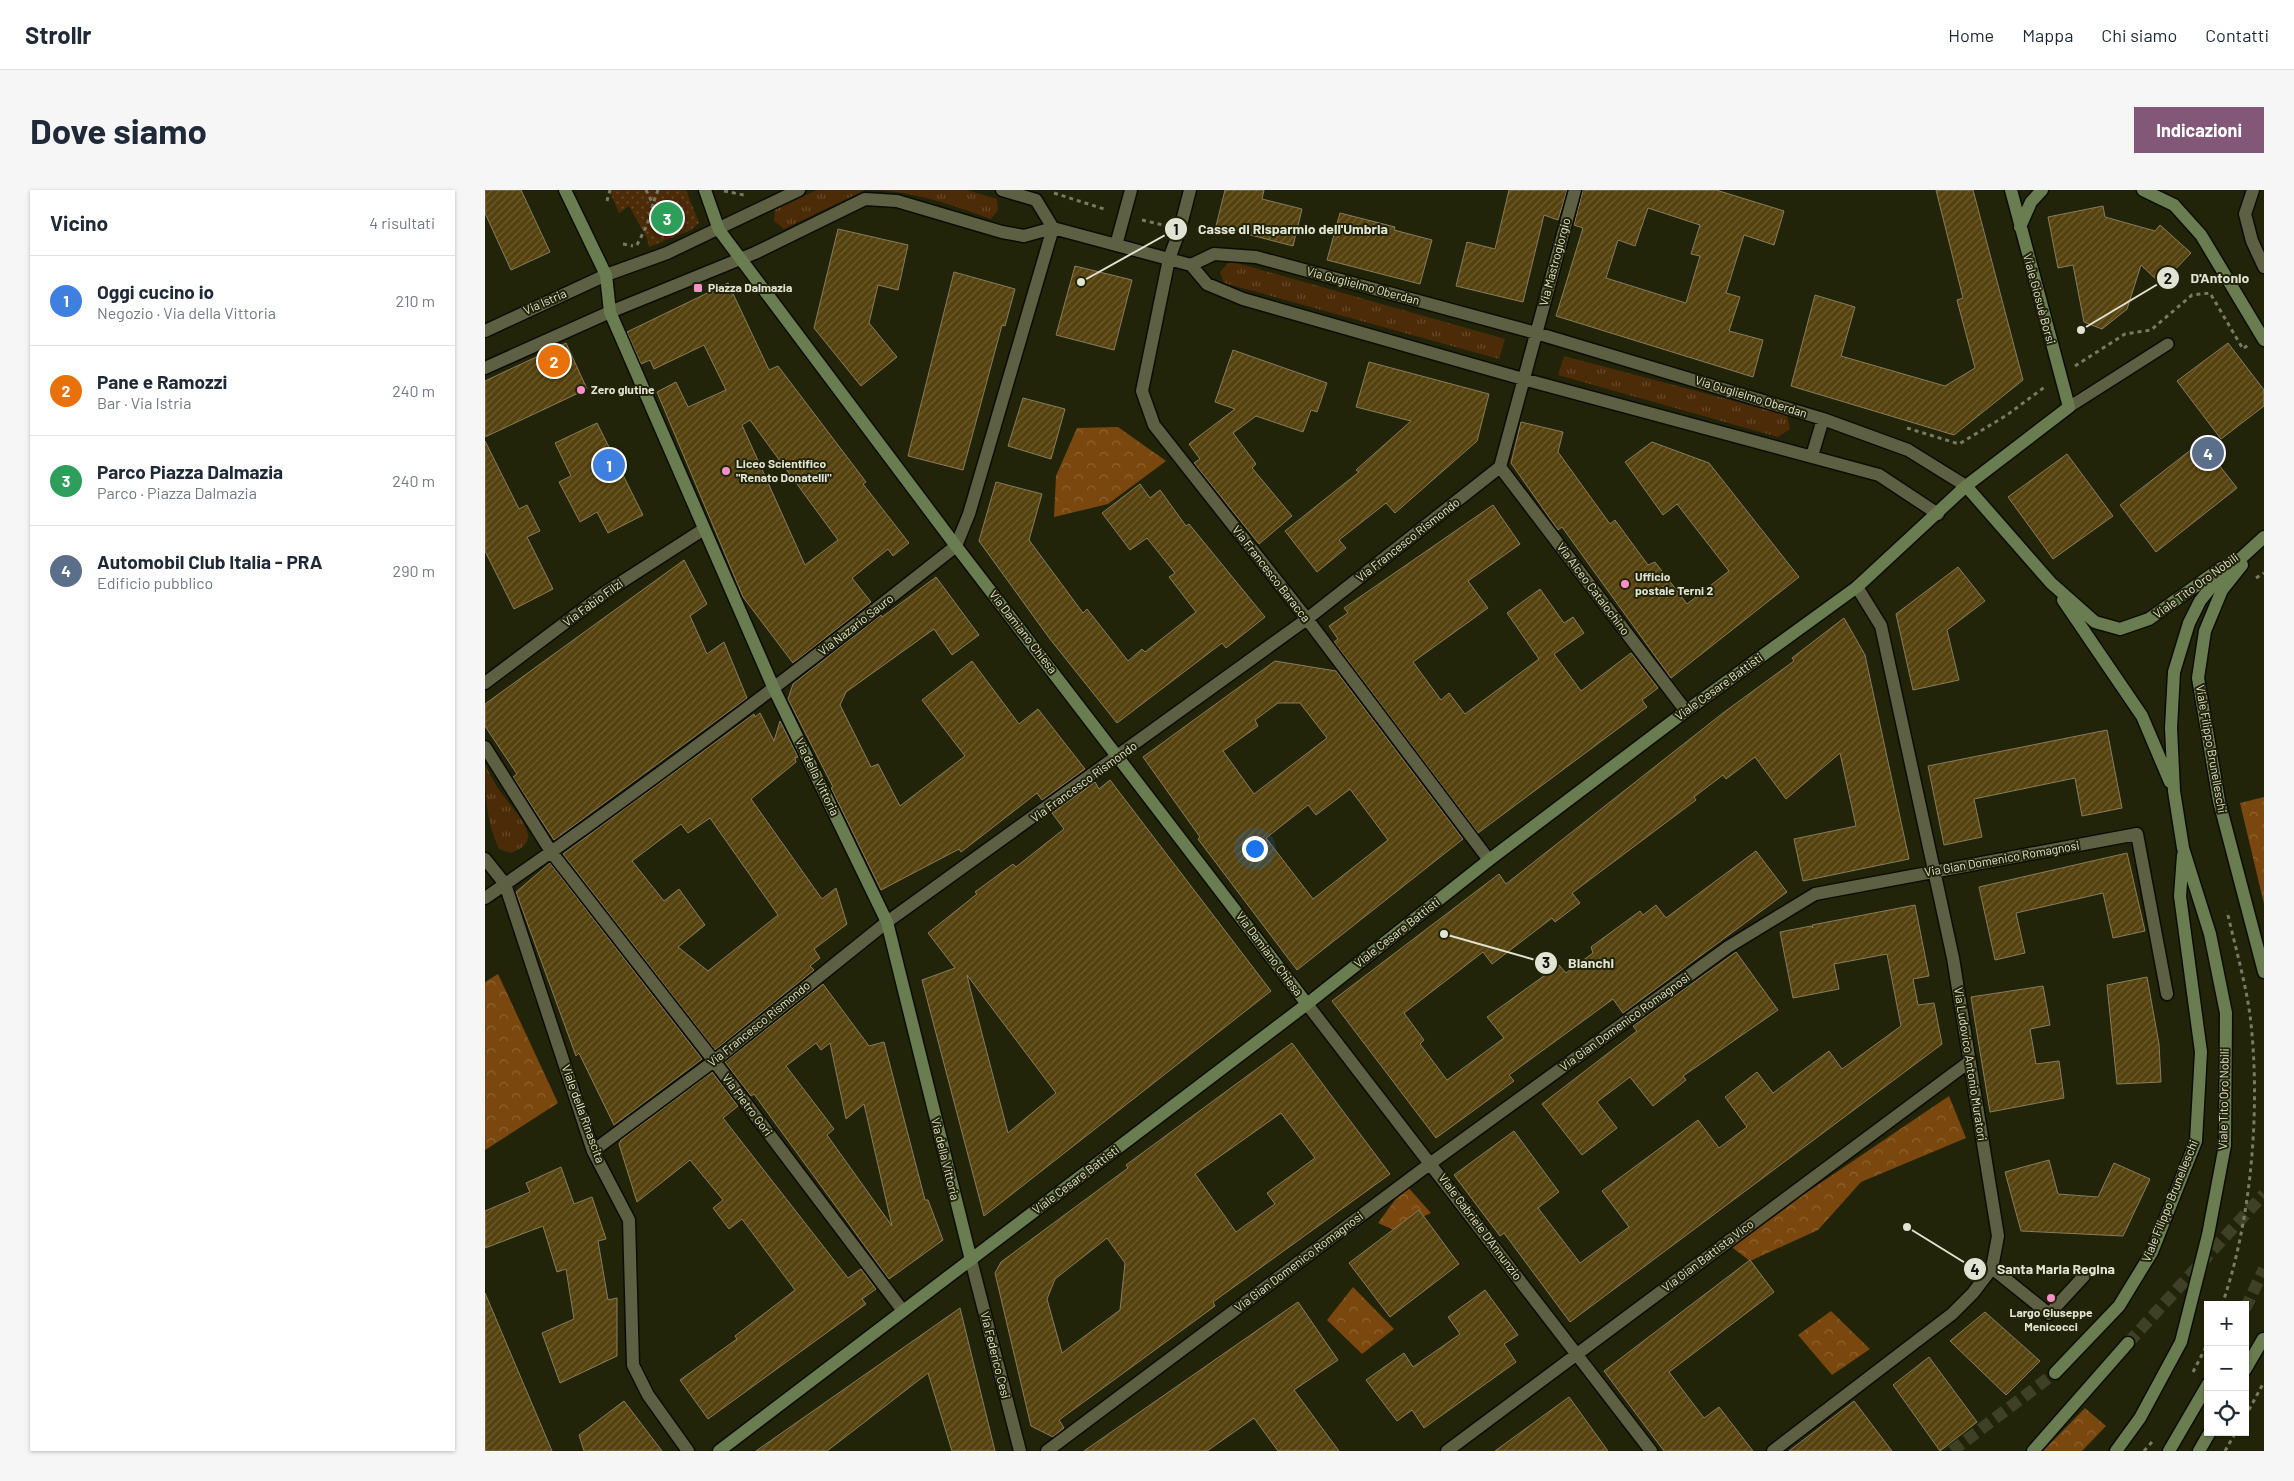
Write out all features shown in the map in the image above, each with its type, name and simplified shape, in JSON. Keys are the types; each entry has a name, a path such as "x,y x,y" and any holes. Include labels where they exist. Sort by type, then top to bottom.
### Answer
{"street":[{"path":"565,190 606,275 610,312"},
{"path":"606,275 667,253 719,230 799,190"},
{"path":"1003,190 1036,200 1053,228"},
{"path":"1116,245 1131,190"},
{"name":"Via Francesco Baracca","path":"1190,190 1181,229 1169,259 1142,391 1154,425 1307,619 1489,860"},
{"name":"Via Mastrogiorgio","path":"1536,333 1575,190"},
{"name":"Viale Giosuè Borsi","path":"2011,190 2069,407"},
{"path":"2020,227 2031,202 2042,190"},
{"path":"2143,190 2174,205 2201,236 2263,338"},
{"path":"2253,190 2245,214 2252,241 2264,267"},
{"path":"706,192 719,230 742,258"},
{"path":"485,368 610,312 742,258 865,200 897,201 1002,232 1024,236 1053,228 1191,264 1207,284 1243,299 1523,379 1879,475 1938,514"},
{"name":"Via Nazario Sauro","path":"485,898 552,853 775,689 956,546 969,514 1053,228"},
{"name":"Via Guglielmo Oberdan","path":"1191,264 1214,254 1256,257 1536,333 1823,419 1909,450 1966,486"},
{"name":"Via Damiano Chiesa","path":"742,258 956,546 1307,1004"},
{"name":"Via Istria","path":"485,331 606,275"},
{"name":"Via della Vittoria","path":"610,312 775,689 887,922 971,1260"},
{"path":"1500,468 1536,333"},
{"name":"Viale Cesare Battisti","path":"719,1451 1307,1004 1489,860 1686,711 1857,587 1938,514 1966,486 2069,407"},
{"name":"Via Guglielmo Oberdan","path":"1812,456 1823,419"},
{"name":"Via Francesco Rismondo","path":"593,1150 714,1061 887,922 1119,757 1307,619 1500,468"},
{"name":"Via Alceo Catalochino","path":"1500,468 1686,711"},
{"name":"Viale Tito Oro Nobili","path":"1966,486 2051,583 2142,716 2174,791"},
{"name":"Via Fabio Filzi","path":"485,683 606,592 704,529"},
{"name":"Viale Tito Oro Nobili","path":"2051,583 2095,622 2120,629 2149,619 2264,537"},
{"name":"Viale Tito Oro Nobili","path":"2116,1451 2140,1418 2181,1342 2208,1235 2225,1145 2226,1013 2210,934 2183,848 2174,791 2171,728 2174,672 2189,623 2200,600 2216,581 2264,537"},
{"name":"Viale Filippo Brunelleschi","path":"2264,537 2222,590 2205,631 2198,678 2219,801 2264,972"},
{"name":"Via Ludovico Antonio Muratori","path":"1773,1451 1952,1314 1973,1293 1991,1268 1998,1236 1953,958 1881,626 1857,587"},
{"path":"485,747 552,853"},
{"name":"Via Gian Domenico Romagnosi","path":"1047,1451 1431,1163 1728,948 1815,894 2137,834 2167,994"},
{"name":"Viale Filippo Brunelleschi","path":"2055,1373 2119,1306 2152,1252 2196,1141 2201,1052 2180,896 2183,848"},
{"name":"Via Pietro Gori","path":"552,853 714,1061 903,1311"},
{"path":"485,859 505,884"},
{"name":"Viale della Rinascita","path":"505,884 593,1150 629,1220 633,1365 648,1396 688,1451"},
{"name":"Viale Gabriele D'Annunzio","path":"1307,1004 1431,1163 1575,1355 1651,1451"},
{"name":"Via Gian Battista Vico","path":"1447,1451 1969,1062"},
{"name":"Via Federico Cesi","path":"971,1260 1020,1451"},
{"path":"1991,1268 2049,1314 2084,1276"},
{"path":"2249,1363 2263,1339"},
{"path":"2033,1451 2127,1343"},
{"path":"2169,1451 2204,1391"},
{"path":"2199,1451 2208,1436"}],"lane":[{"path":"2069,407 2168,344"}],"path":[{"path":"607,201 610,190"},
{"path":"646,190 664,227"},
{"path":"636,246 647,225 658,190"},
{"path":"706,192 724,191 751,196"},
{"path":"1052,193 1123,215 1181,229"},
{"path":"1903,427 1959,444 2007,415 2060,376 2125,334 2151,330 2192,295 2210,293 2243,349 2263,338"},
{"path":"2250,583 2264,573"},
{"path":"2249,1410 2264,1382"},
{"path":"2225,1451 2234,1436"}],"green space":[{"path":"609,190 686,190 699,223 691,230 649,247 647,238 629,206 619,213"},
{"path":"817,190 865,190 784,229 774,221 775,209"},
{"path":"872,190 967,190 997,199 998,210 991,219 918,196"},
{"path":"1230,261 1505,339 1499,359 1224,283 1220,272"},
{"path":"1564,356 1787,415 1790,429 1778,437 1558,375"},
{"path":"1118,427 1166,461 1108,504 1054,517 1056,476 1077,428"},
{"path":"485,765 499,790 521,819 527,832 528,838 526,843 511,853 499,849 491,828 486,797"},
{"path":"2264,797 2264,904 2240,803"},
{"path":"498,974 558,1103 485,1150 485,982"},
{"path":"1949,1096 1966,1138 1861,1182 1818,1230 1750,1261 1729,1245"},
{"path":"1406,1185 1431,1213 1394,1230 1378,1223"},
{"path":"1353,1287 1394,1329 1362,1354 1327,1320"},
{"path":"1831,1311 1870,1349 1832,1375 1798,1335"},
{"path":"2085,1408 2106,1426 2082,1451 2043,1451"}],"building":[{"path":"485,190 521,190 550,252 511,270 485,213"},
{"path":"1225,190 1264,190 1262,199 1302,209 1293,246 1216,226"},
{"path":"1509,190 1567,190 1558,220 1544,215 1523,302 1456,286 1467,242 1495,249"},
{"path":"1583,190 1716,190 1784,211 1774,245 1744,235 1726,293 1740,297 1729,331 1763,340 1753,377 1556,316 1583,228 1574,225","holes":["1648,208 1700,225 1691,254 1700,256 1686,303 1606,278 1618,240 1635,246"]},
{"path":"1936,190 1973,190 2023,380 1954,435 1791,386 1815,295 1855,307 1841,356 1945,386 1975,368 1957,300 1963,298"},
{"path":"2103,206 2105,217 2155,231 2160,225 2191,253 2161,284 2141,265 2127,309 2102,329 2084,322 2073,265 2058,268 2048,217"},
{"path":"1340,213 1395,227 1394,230 1432,240 1420,284 1327,260"},
{"path":"838,229 908,245 898,290 878,285 869,323 897,357 861,386 814,328"},
{"path":"1075,266 1132,280 1114,350 1056,335"},
{"path":"954,272 1015,289 1005,326 1002,325 963,470 908,456"},
{"path":"728,283 769,370 778,366 866,482 863,484 909,543 893,556 888,549 852,578 871,602 793,663 743,597 657,392 676,382 688,407 726,390 704,345 654,369 650,360 641,364 627,332","holes":["750,420 838,540 805,565 742,425"]},
{"path":"566,343 587,389 485,437 485,381"},
{"path":"2228,343 2264,390 2264,406 2221,439 2177,381"},
{"path":"1233,350 1327,383 1317,412 1311,410 1303,432 1256,416 1233,433 1256,464 1252,468 1292,516 1259,544 1194,463 1200,459 1189,444 1235,409 1215,402"},
{"path":"1369,362 1489,394 1477,441 1395,513 1386,503 1339,540 1346,548 1317,572 1285,531 1359,472 1356,470 1411,421 1356,407"},
{"path":"1023,398 1065,409 1051,459 1008,446"},
{"path":"1521,422 1563,432 1558,452 1610,524 1615,520 1648,565 1655,562 1687,604 1729,571 1677,504 1663,515 1625,462 1652,442 1709,463 1799,577 1671,678 1562,527 1558,530 1511,463"},
{"path":"597,423 643,515 608,533 597,512 580,522 559,482 571,476 555,443"},
{"path":"485,441 519,509 527,505 540,531 527,537 553,589 514,609 485,551"},
{"path":"2201,442 2237,488 2156,552 2120,505"},
{"path":"2067,454 2113,516 2053,559 2008,497"},
{"path":"996,482 1042,494 1029,540 1083,613 1087,609 1128,661 1142,649 1145,652 1196,612 1169,577 1175,573 1147,538 1130,550 1102,513 1140,484 1150,498 1160,490 1186,526 1189,524 1265,617 1226,648 1222,643 1117,723 1050,639 979,541"},
{"path":"1493,505 1520,544 1468,581 1488,608 1413,662 1441,700 1449,693 1465,714 1539,659 1507,613 1540,589 1564,623 1573,617 1584,633 1554,654 1581,691 1631,653 1658,688 1642,700 1647,707 1478,833 1334,642 1338,639 1329,626 1348,613 1344,608"},
{"path":"684,560 707,604 690,616 707,654 724,642 747,698 554,840 513,777 517,774 485,726 485,704"},
{"path":"1958,567 1985,601 1947,630 1959,680 1913,690 1896,614"},
{"path":"936,577 979,635 952,655 934,629 846,692 840,705 871,767 878,764 900,806 965,756 922,700 972,661 1019,724 1038,709 1085,769 1042,800 1037,793 961,852 959,849 881,890 831,788 833,787 788,699 793,684 881,615 882,617"},
{"path":"1844,618 1865,655 1909,859 1803,881 1794,839 1856,826 1840,753 1786,799 1755,757 1726,779 1723,775 1694,797 1696,800 1572,893 1580,903 1555,922 1552,918 1492,964 1483,952 1404,1013 1424,1040 1420,1044 1447,1080 1504,1038 1487,1017 1559,965 1566,973 1593,953 1591,947 1640,911 1643,915 1656,905 1666,918 1756,851 1787,892 1623,1013 1613,999 1509,1075 1514,1081 1436,1138 1332,1001 1499,874 1506,884 1723,713 1794,661 1792,658"},
{"path":"1275,661 1336,671 1463,839 1297,970 1198,839 1200,837 1143,757","holes":["1278,703 1300,703 1327,738 1254,794 1223,751 1258,726 1255,720","1350,789 1388,840 1313,899 1266,838 1308,805 1316,815"]},
{"path":"760,713 774,741 780,721 798,757 795,758 796,762 751,799 822,899 836,888 847,924 814,949 820,958 810,966 814,970 715,1050 563,854 754,714 755,717","holes":["710,818 778,915 708,971 678,947 705,925 679,889 664,901 632,861 681,824 688,833"]},
{"path":"2107,730 2122,808 2082,816 2075,778 1974,799 1982,837 1944,845 1928,766"},
{"path":"1110,780 1271,991 984,1216 922,980 955,968 928,933 977,894 975,892 1013,864 1016,867 1064,829 1052,813 1095,782 1099,789","holes":["967,975 1056,1093 1008,1133"]},
{"path":"2127,853 2145,931 2113,938 2103,893 2016,913 2025,953 1995,960 1979,887"},
{"path":"550,863 702,1059 614,1125 579,1053 576,1056 516,892"},
{"path":"1915,905 1929,976 1913,979 1918,1005 1934,1003 1942,1044 1570,1322 1504,1233 1500,1236 1454,1175 1514,1131 1559,1192 1538,1208 1580,1263 1629,1227 1602,1191 1698,1120 1719,1148 1747,1127 1725,1097 1757,1072 1773,1093 1829,1051 1842,1069 1901,1026 1887,954 1834,964 1839,989 1793,998 1780,932 1811,926 1813,928 1812,925"},
{"path":"1736,952 1778,1010 1683,1076 1686,1080 1653,1106 1630,1077 1597,1102 1617,1128 1582,1155 1542,1104 1637,1031 1633,1026"},
{"path":"2147,977 2159,1044 2161,1082 2117,1084 2107,985"},
{"path":"823,984 869,1046 884,1042 925,1200 928,1200 943,1240 889,1279 754,1094 751,1096 725,1062","holes":["816,1043 821,1050 830,1043 846,1119 864,1104 892,1226 827,1135 834,1129 786,1066"]},
{"path":"2043,986 2050,1025 2030,1029 2036,1064 2059,1061 2064,1098 1990,1112 1971,997"},
{"path":"1292,1043 1390,1174 1213,1302 1215,1306 1059,1420 1064,1428 1053,1437 1031,1426 995,1273 1001,1262 1128,1168 1126,1165","holes":["1281,1113 1315,1158 1267,1193 1275,1204 1236,1232 1195,1174","1107,1238 1125,1263 1120,1310 1062,1353 1047,1299 1055,1279"]},
{"path":"712,1072 738,1106 723,1118 848,1278 861,1269 876,1289 862,1299 866,1304 708,1419 680,1380 737,1339 735,1336 795,1290 742,1219 729,1229 713,1208 723,1200 690,1160 637,1202 619,1144 621,1140"},
{"path":"2049,1160 2058,1194 2098,1197 2114,1163 2150,1179 2123,1236 2021,1231 2005,1172"},
{"path":"561,1167 574,1204 592,1197 606,1239 598,1241 608,1300 617,1298 617,1356 560,1383 542,1333 574,1319 566,1269 557,1272 543,1226 485,1248 485,1211 530,1192 526,1183"},
{"path":"1419,1210 1459,1264 1390,1317 1349,1263"},
{"path":"1750,1260 1774,1292 1669,1372 1704,1418 1719,1407 1753,1451 1664,1451 1604,1371"},
{"path":"1485,1290 1518,1335 1504,1344 1516,1362 1424,1428 1412,1410 1397,1421 1366,1380 1404,1353 1413,1367 1460,1334 1448,1317"},
{"path":"485,1293 552,1451 485,1451"},
{"path":"1298,1302 1338,1360 1294,1390 1339,1451 1278,1451 1254,1418 1207,1451 1084,1451"},
{"path":"960,1308 995,1451 952,1451 928,1373 827,1451 756,1451"},
{"path":"1985,1312 2040,1361 2006,1395 1950,1341"},
{"path":"1929,1357 1977,1422 1940,1451 1893,1385"},
{"path":"1569,1397 1608,1451 1495,1451"},
{"path":"624,1401 662,1451 584,1451 579,1435"},
{"path":"1854,1401 1892,1451 1789,1451"}],"tunnel":[{"path":"2128,1343 2264,1194"},
{"path":"2249,1301 2264,1269"},
{"path":"1952,1451 2055,1373"}],"place":[{"name":"Parco Piazza Dalmazia","path":"667,218"},
{"name":"Casse di Risparmio dell'Umbria","path":"1081,282"},
{"name":"Piazza Dalmazia","path":"698,288"},
{"name":"D'Antonio","path":"2081,330"},
{"name":"Pane e Ramozzi","path":"554,361"},
{"name":"Zero glutine","path":"581,390"},
{"name":"Automobil Club Italia - PRA","path":"2208,453"},
{"name":"Oggi cucino io","path":"609,465"},
{"name":"Liceo Scientifico \"Renato Donatelli\"","path":"726,471"},
{"name":"Ufficio postale Terni 2","path":"1625,584"},
{"name":"Bianchi","path":"1444,934"},
{"name":"Santa Maria Regina","path":"1907,1227"},
{"name":"Largo Giuseppe Menicocci","path":"2051,1298"}]}
